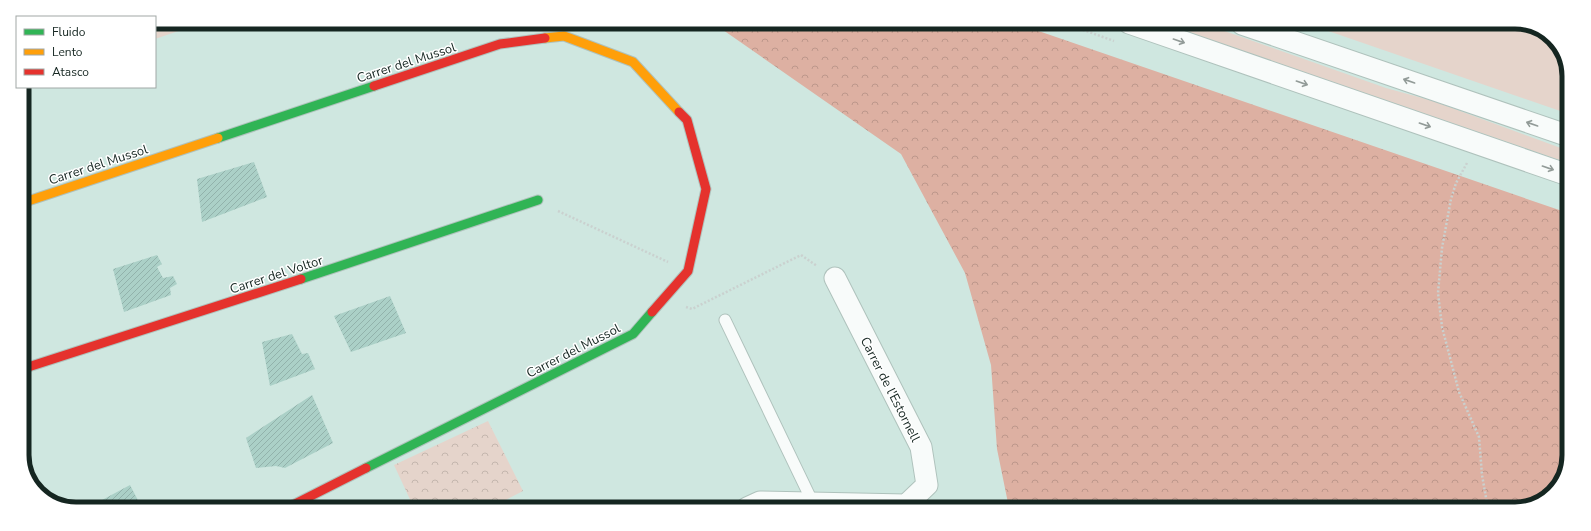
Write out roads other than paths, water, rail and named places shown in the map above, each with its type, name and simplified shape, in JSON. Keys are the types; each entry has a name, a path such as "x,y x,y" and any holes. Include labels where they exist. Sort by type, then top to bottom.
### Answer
{"street":[{"path":"1146,29 1562,172"},
{"path":"1257,29 1562,134"},
{"name":"Carrer del Mussol","path":"29,201 500,44 564,36 633,62 687,120 706,189 688,271 634,334 299,502"},
{"name":"Carrer del Voltor","path":"29,368 212,309 538,200"},
{"name":"Carrer de l'Estornell","path":"835,278 921,447 927,485 909,502"}],"lane":[{"path":"725,320 813,502"}]}
